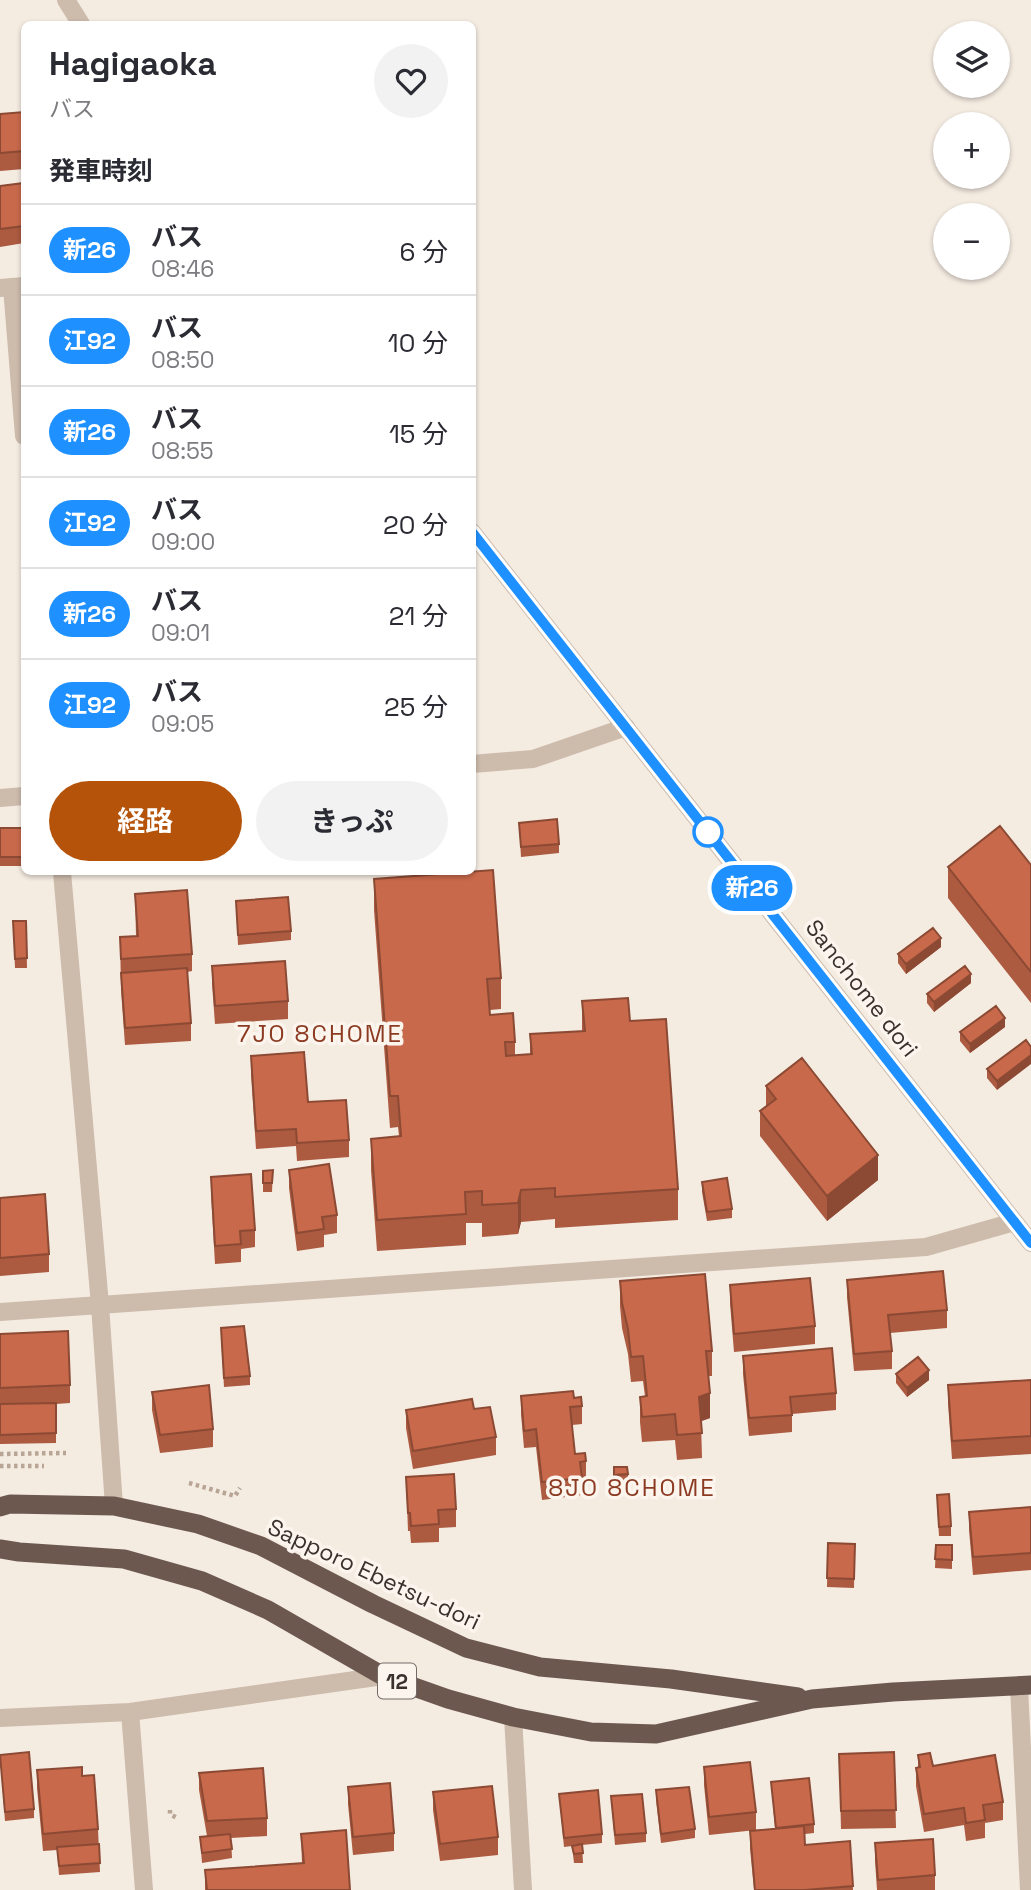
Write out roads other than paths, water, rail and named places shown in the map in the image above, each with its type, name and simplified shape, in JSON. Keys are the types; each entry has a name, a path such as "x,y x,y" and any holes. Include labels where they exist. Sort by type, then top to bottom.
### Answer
{"highway":[{"name":"Sapporo Ebetsu-dori","path":"0,1507 10,1504 114,1506 198,1524 261,1546 466,1648 540,1667 671,1679 812,1699"},
{"name":"Sapporo Ebetsu-dori","path":"0,1549 124,1559 202,1581 268,1610 383,1676 448,1699 513,1717 591,1732 656,1734 812,1699 1025,1686"}],"street":[{"path":"66,0 79,21"},
{"path":"12,287 21,399"},
{"name":"Sanchome dori","path":"476,537 1031,1243"},
{"path":"476,764 533,759 626,727"},
{"path":"0,798 21,796"},
{"path":"62,875 100,1305 114,1506"},
{"path":"0,1312 926,1247 1014,1222"},
{"path":"0,1718 130,1712 383,1676"},
{"path":"1025,1686 1029,1890"},
{"path":"130,1712 144,1890"},
{"path":"513,1717 523,1890"}],"district":[{"name":"7JO 8CHOME","path":"320,1033"},
{"name":"8JO 8CHOME","path":"632,1487"}]}
